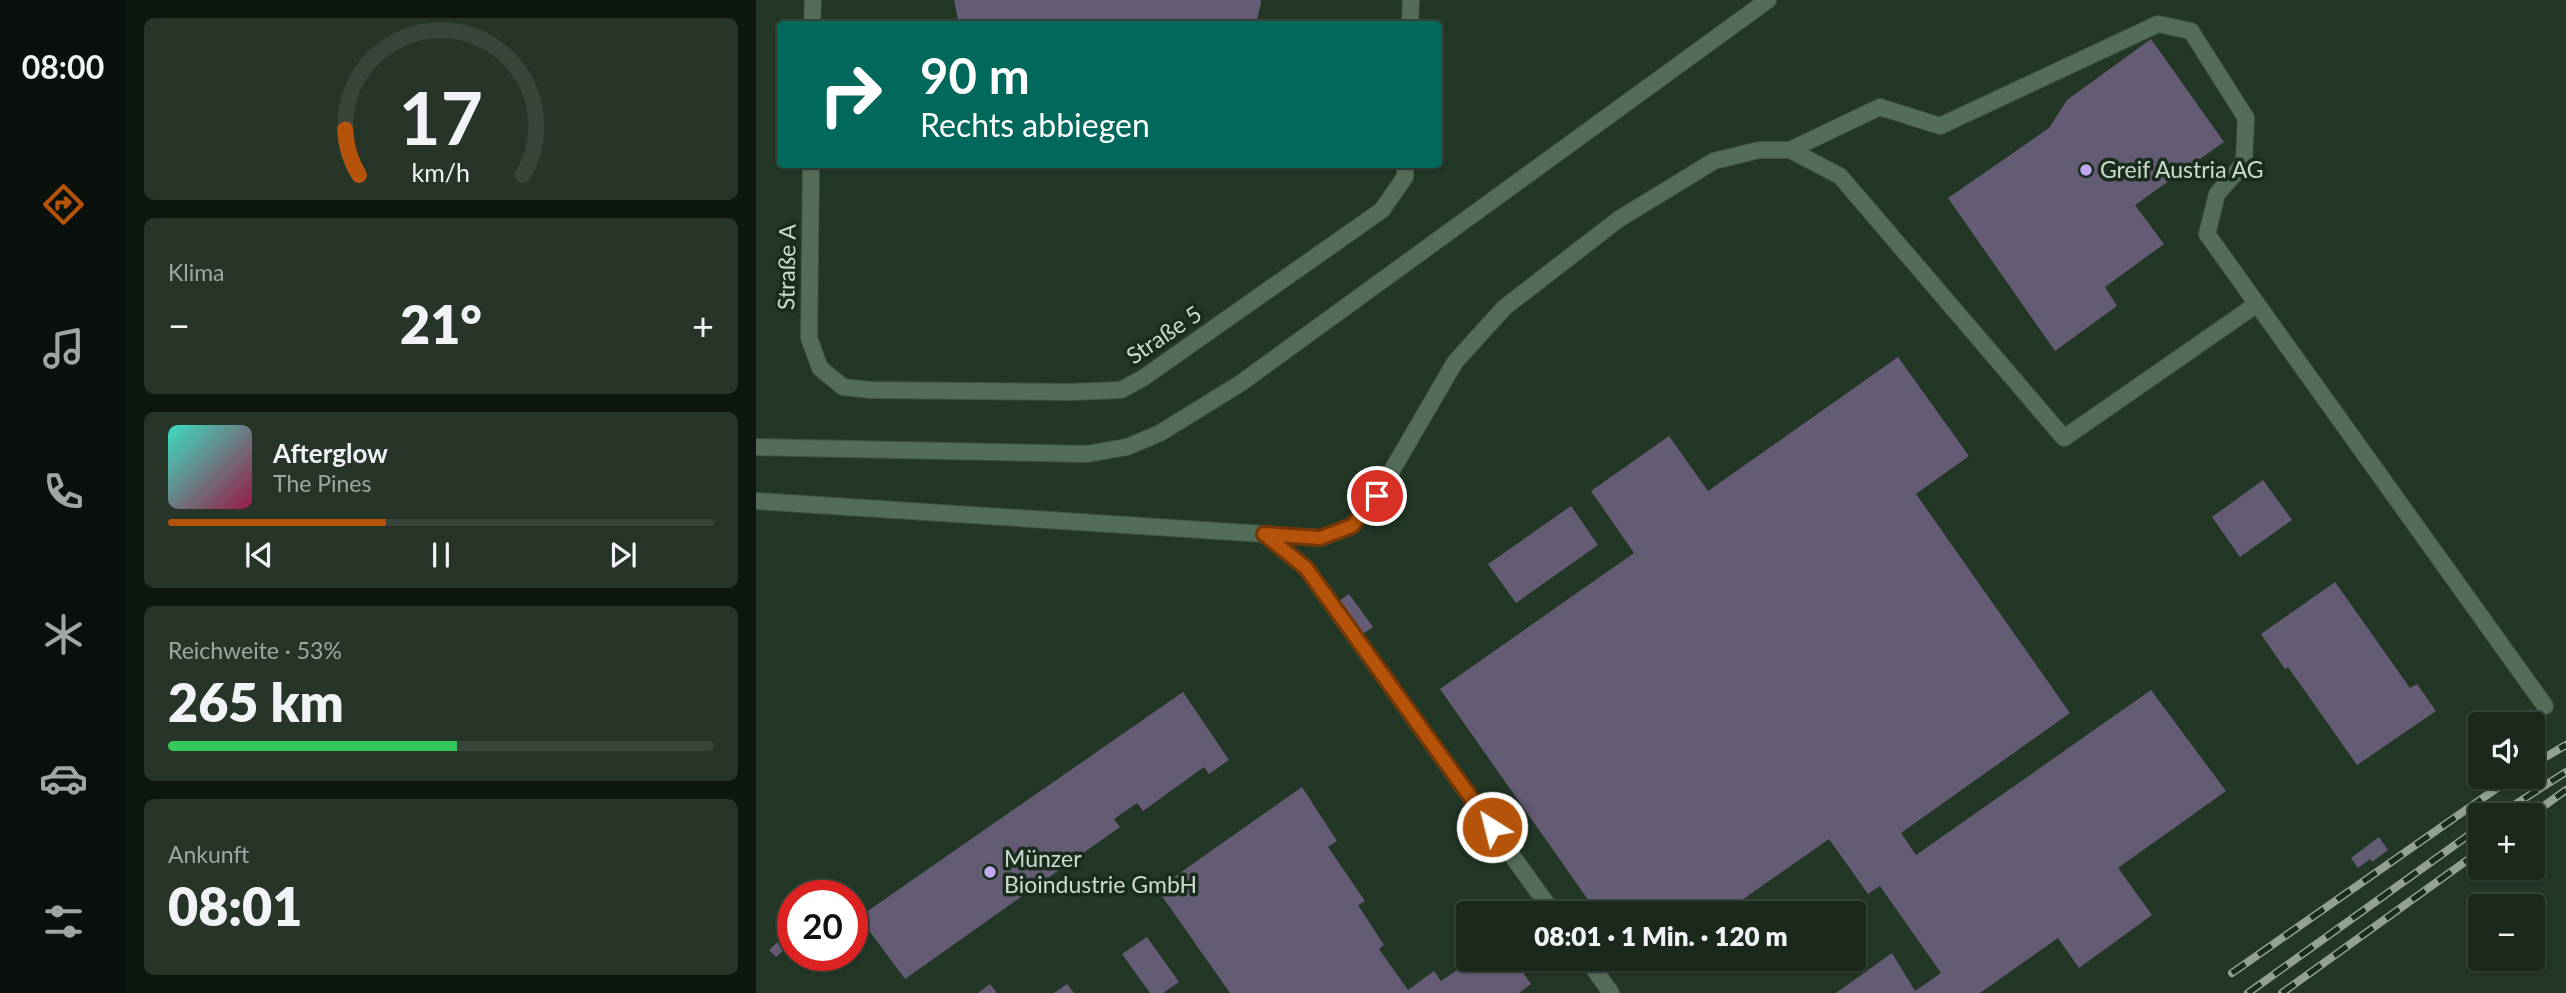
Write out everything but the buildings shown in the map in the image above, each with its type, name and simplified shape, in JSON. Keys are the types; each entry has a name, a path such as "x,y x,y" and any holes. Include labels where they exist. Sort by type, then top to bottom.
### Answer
{"lane":[{"path":"812,21 813,0"},
{"path":"1410,21 1411,0"},
{"path":"756,447 1087,454 1127,447 1160,433 1241,383 1768,0"},
{"path":"756,501 1320,538 1352,526 1377,496 1455,362 1505,307 1619,219 1714,161 1759,150 1790,150 1880,107 1940,126 2158,24 2191,32 2246,118 2244,163 2217,194 2207,234 2545,706"},
{"path":"1790,150 1840,176 2064,438 2257,304"},
{"name":"Straße A","path":"811,168 809,338 820,368"},
{"name":"Straße 5","path":"820,368 843,387 872,390 1071,393 1121,390 1143,378 1382,210 1405,171"},
{"path":"1264,534 1306,568 1545,901"},
{"path":"1595,971 1611,993"}],"railway":[{"path":"2545,757 2566,745"},
{"path":"2517,803 2566,772"},
{"path":"2232,973 2496,789"},
{"path":"2545,805 2566,790"},
{"path":"2248,993 2468,836"},
{"path":"2282,993 2468,860"}],"place":[{"name":"Greif Austria AG","path":"2086,170"},
{"name":"Münzer Bioindustrie GmbH","path":"990,872"}],"route":[{"path":"1377,496 1352,526 1320,538 1264,534 1306,568 1492,827"}]}
